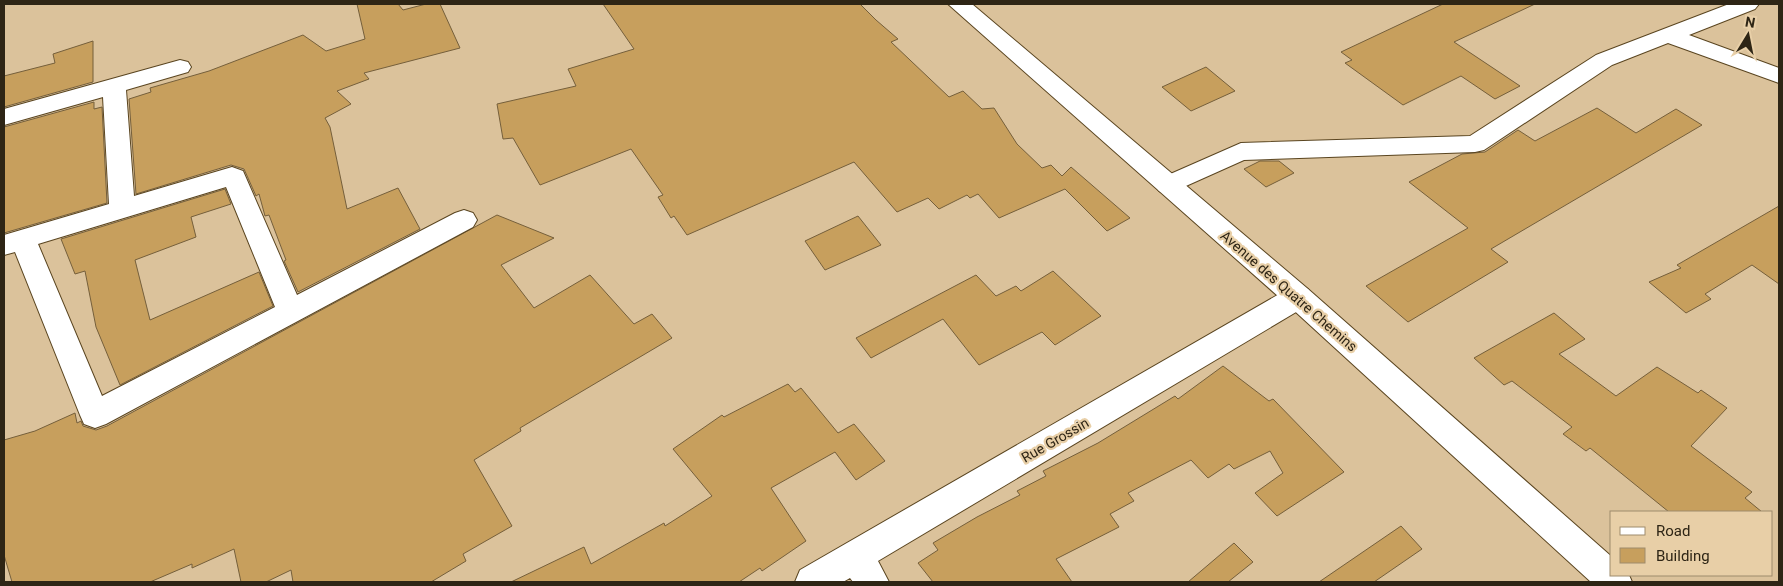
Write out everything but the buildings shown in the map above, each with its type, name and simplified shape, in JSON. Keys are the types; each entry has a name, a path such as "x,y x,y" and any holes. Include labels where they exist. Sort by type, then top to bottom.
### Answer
{"street":[{"name":"Avenue des Quatre Chemins","path":"959,4 1298,297 1615,582"},
{"path":"1168,185 1241,152 1475,144 1604,60 1748,4"},
{"path":"1668,35 1779,76"},
{"path":"4,117 180,67"},
{"path":"114,85 122,208"},
{"path":"291,313 234,176 13,242 95,415 291,313 464,220"},
{"name":"Rue Grossin","path":"812,582 864,570 1298,297"}]}
